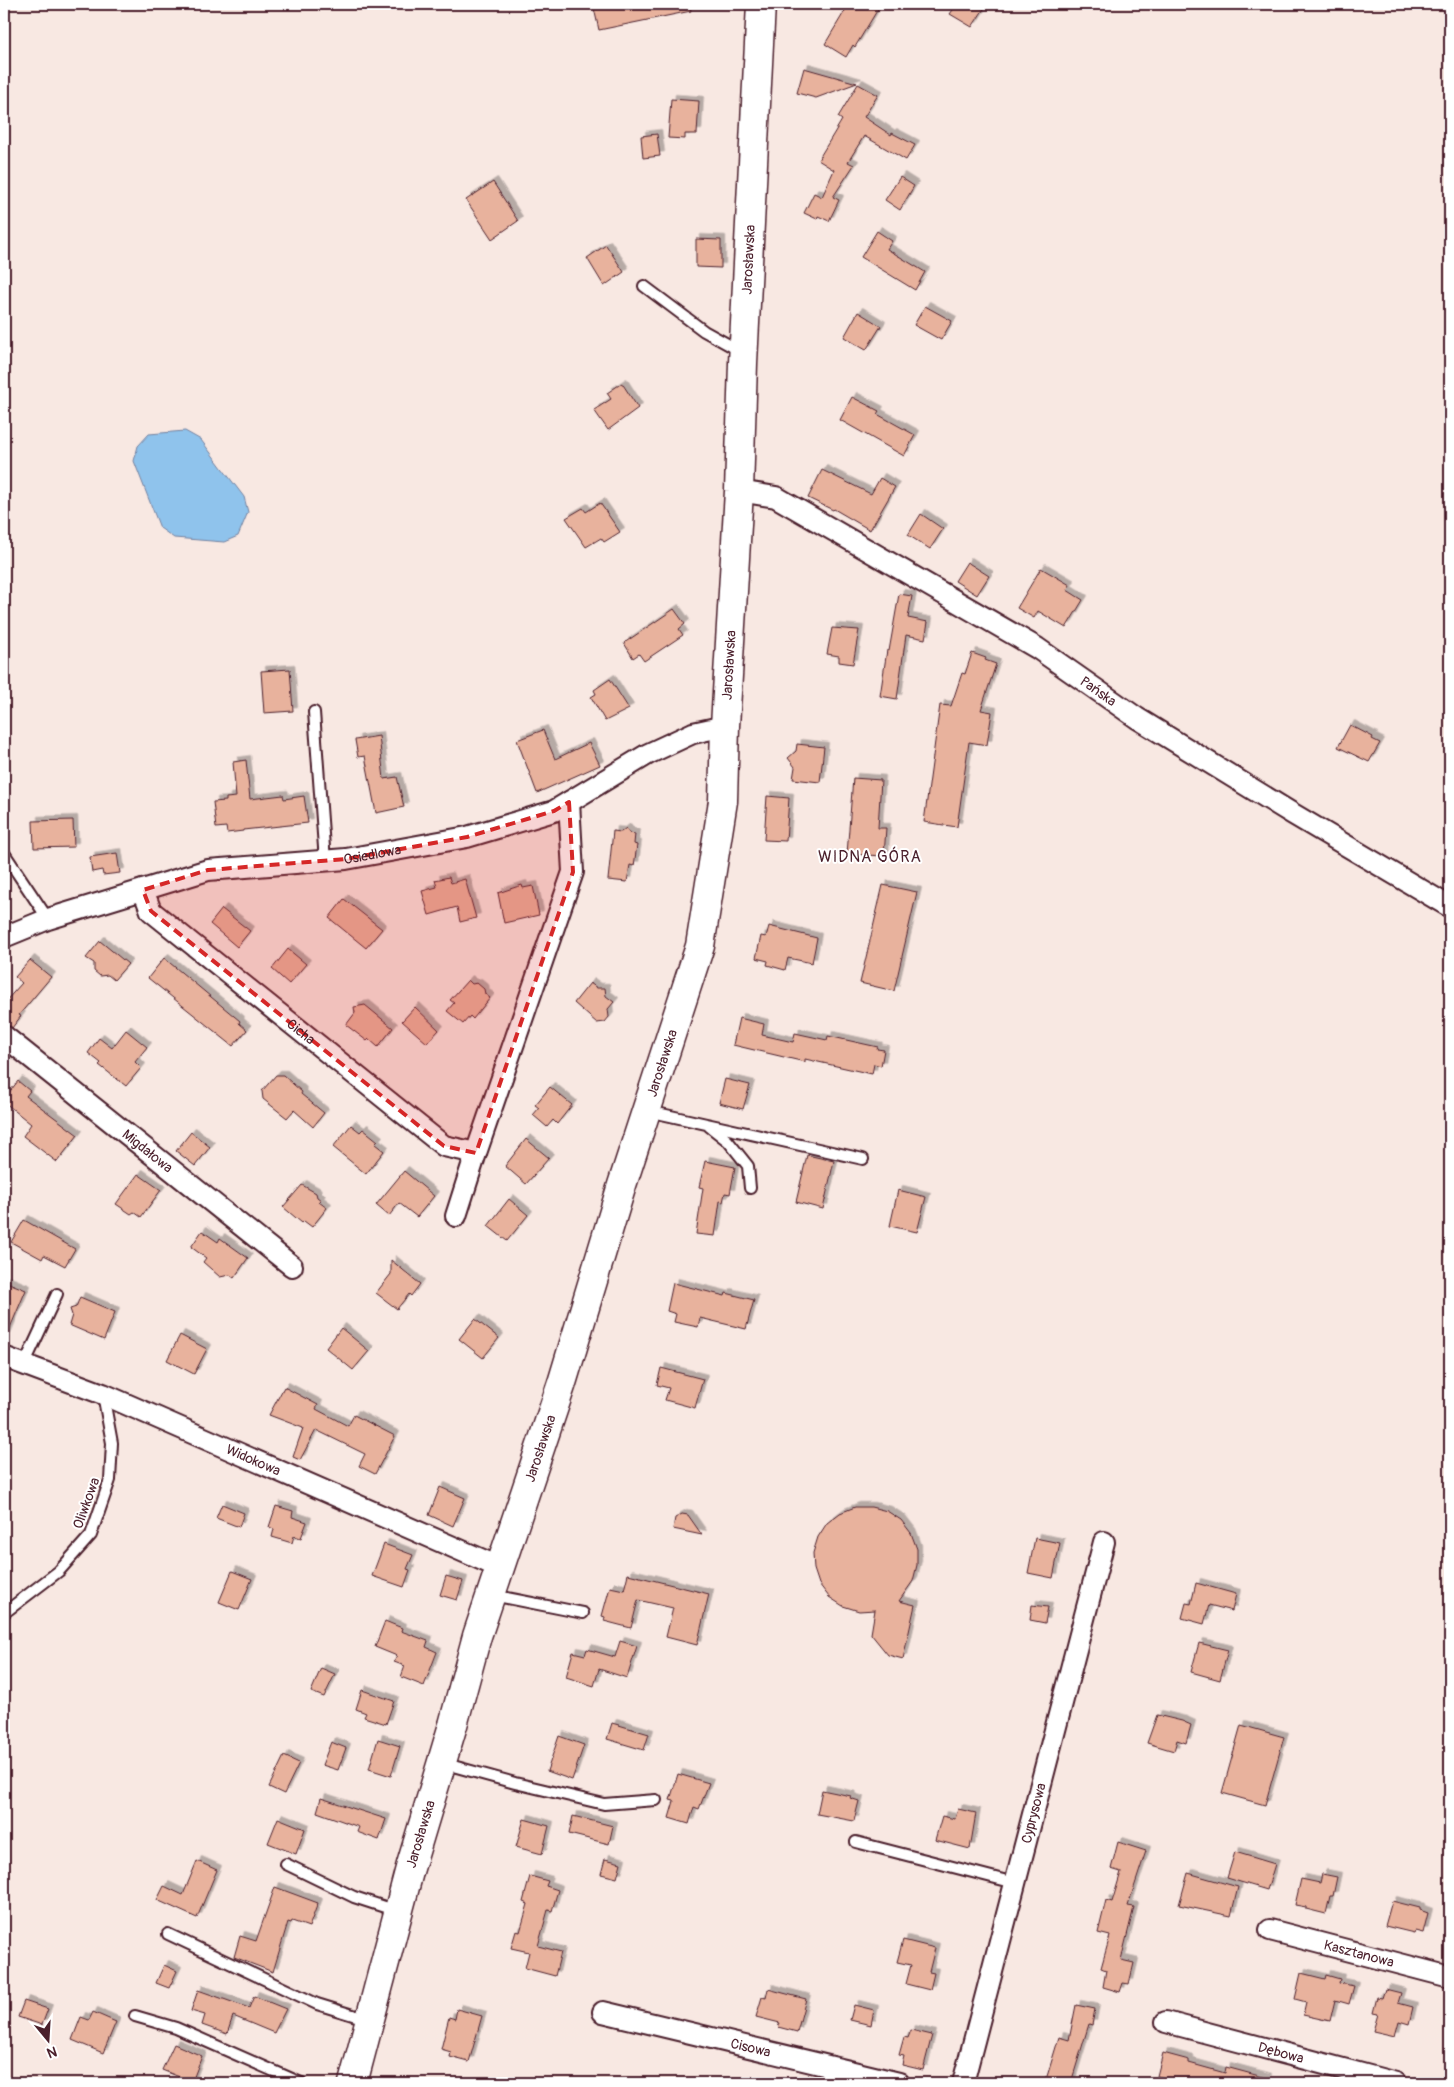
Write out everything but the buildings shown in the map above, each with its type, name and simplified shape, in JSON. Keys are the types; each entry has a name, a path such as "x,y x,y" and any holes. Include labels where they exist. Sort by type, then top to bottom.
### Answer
{"main road":[{"name":"Jarosławska","path":"353,2083 398,1911 477,1636 562,1383 622,1185 700,946 723,801 725,726 739,491 743,353 761,4"}],"street":[{"name":"Pańska","path":"739,491 776,497 1037,648 1137,718 1293,814 1450,907"},
{"name":"Osiedlowa","path":"4,936 48,919 208,870 346,860 467,837 554,811 648,754 693,733 725,726"},
{"path":"456,1216 573,872 569,802"},
{"name":"Cicha","path":"143,890 151,911 444,1146 476,1153"},
{"name":"Migdałowa","path":"4,1036 292,1266"},
{"name":"Widokowa","path":"4,1357 103,1394 501,1568"},
{"name":"Cyprysowa","path":"963,2083 1104,1542"},
{"name":"Kasztanowa","path":"1270,1930 1450,1977"},
{"name":"Cisowa","path":"604,2012 900,2083"},
{"name":"Dębowa","path":"1166,2022 1396,2083"}],"lane":[{"path":"644,286 704,331 743,353"},
{"path":"314,712 325,861"},
{"path":"4,853 48,919"},
{"path":"647,1111 863,1159"},
{"path":"706,1124 728,1141 748,1166 750,1188"},
{"path":"24,1365 57,1294"},
{"name":"Oliwkowa","path":"4,1613 59,1571 92,1535 110,1480 112,1443 103,1394"},
{"path":"491,1595 583,1613"},
{"path":"442,1763 604,1804 656,1800"},
{"path":"856,1842 1015,1883"},
{"path":"286,1864 354,1897 398,1911"},
{"path":"168,1934 317,2004 370,2020"},
{"path":"135,2016 176,2028 300,2083"}],"highlighted area":[{"path":"569,802 573,872 476,1153 444,1146 151,911 143,890 208,870 346,859 467,837 554,811"}],"water":[{"path":"185,431 201,440 244,497 248,512 238,536 224,542 174,538 160,528 134,461 138,446 149,434"}],"district":[{"name":"WIDNA GÓRA","path":"870,856"}]}
